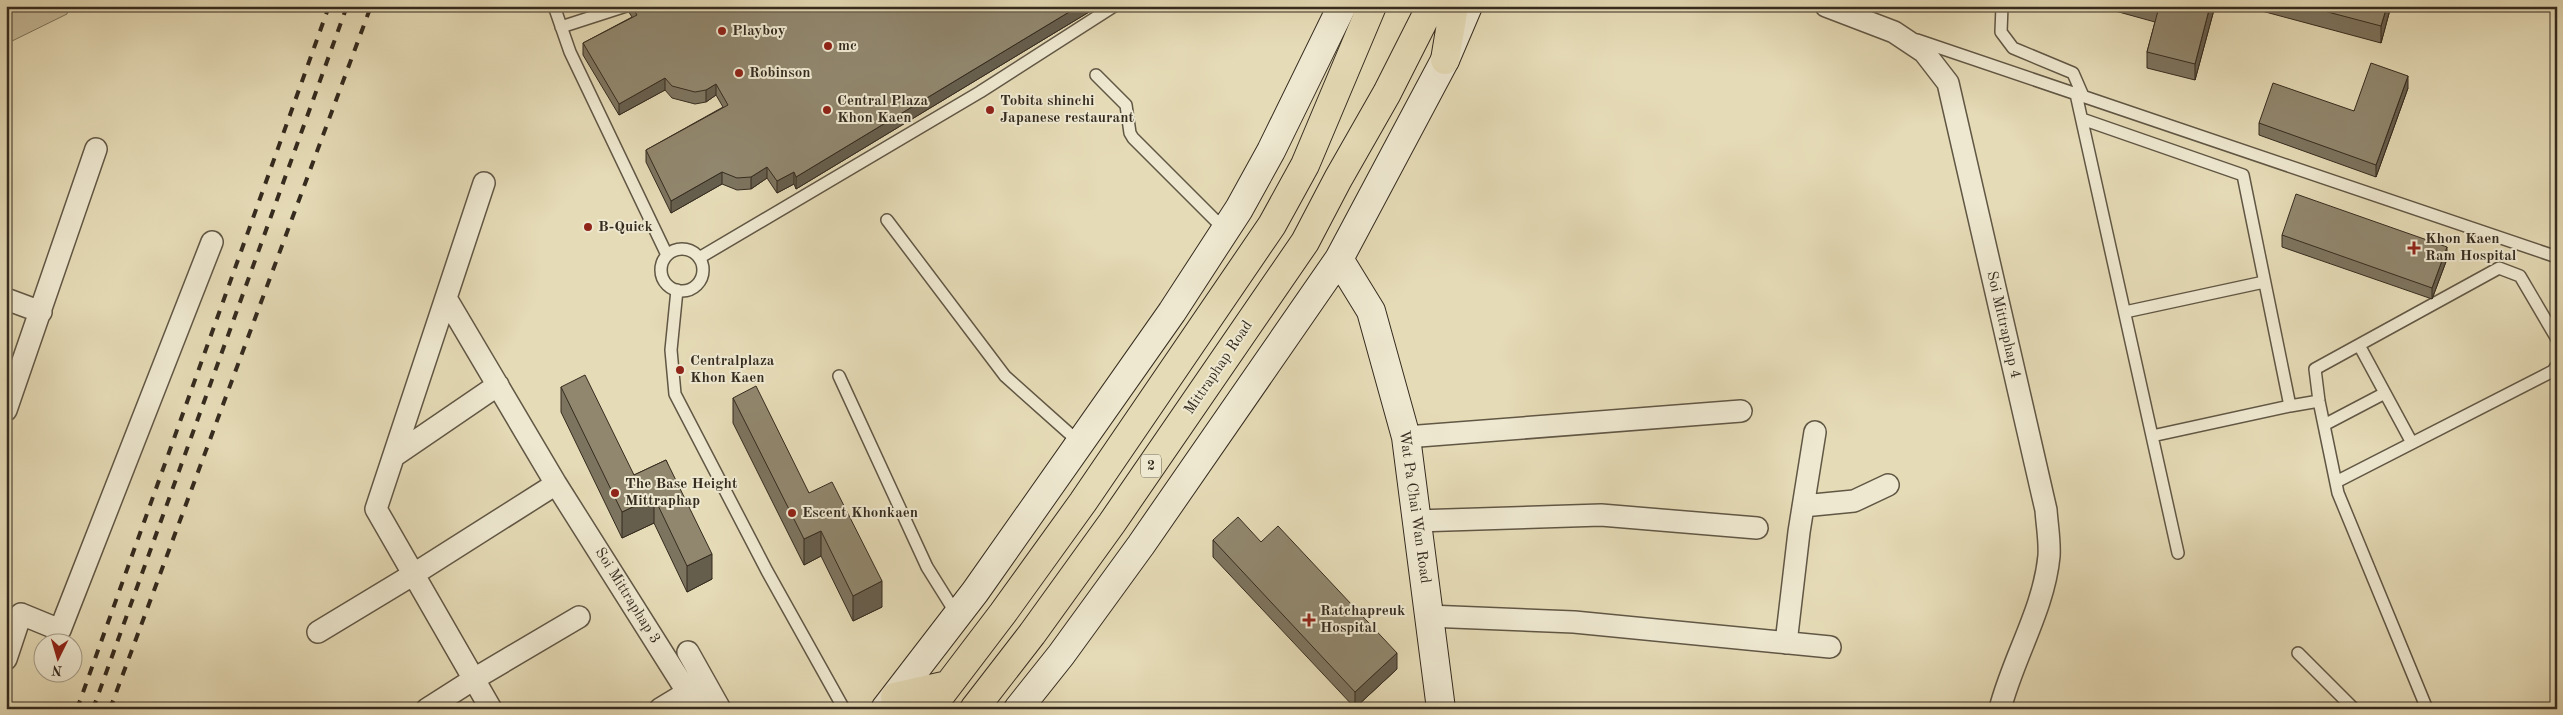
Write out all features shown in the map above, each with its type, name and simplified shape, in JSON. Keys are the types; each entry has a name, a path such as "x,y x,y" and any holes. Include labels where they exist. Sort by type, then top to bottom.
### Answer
{"main road":[{"path":"890,703 957,615 1172,312 1252,185 1309,75 1342,6"},
{"name":"Mittraphap Road","path":"976,707 1032,634 1117,516 1306,242 1387,94 1431,6"},
{"path":"1445,60 1454,6"},
{"path":"1339,258 1445,60 1468,6"},
{"name":"2","path":"930,709 1004,613 1267,233 1305,165 1369,11"},
{"name":"2","path":"1018,709 1061,655 1141,545 1339,258"},
{"name":"Wat Pa Chai Wan Road","path":"1339,258 1371,311 1406,437 1440,709"},
{"path":"890,703 948,685"}],"street":[{"name":"Soi Mittraphap 4","path":"1826,6 1894,32 1924,52 1948,83 2046,510 2049,556 2041,597 2007,682 2000,709"},
{"path":"6,410 96,149"},
{"path":"484,183 376,509 491,709"},
{"path":"6,660 21,614 60,630 212,242"},
{"name":"Soi Mittraphap 3","path":"446,298 556,484 693,700"},
{"path":"6,300 41,312"},
{"path":"394,456 498,385"},
{"path":"1406,437 1741,412"},
{"path":"1786,643 1803,506 1815,432"},
{"path":"318,632 556,484"},
{"path":"1803,506 1854,501 1888,485"},
{"path":"1416,521 1601,515 1757,528"},
{"path":"1428,616 1574,622 1830,647"},
{"path":"427,709 579,617"},
{"path":"688,652 720,709"},
{"path":"660,709 693,700"}],"lane":[{"path":"554,6 570,52 666,255"},
{"path":"561,27 626,6"},
{"path":"700,258 980,92 1114,6"},
{"path":"2002,6 2002,32 2013,48 2073,73 2080,95 2082,119 2178,553"},
{"path":"1894,32 2557,257"},
{"path":"1096,75 1126,105 1130,133 1133,138 1225,230"},
{"path":"2082,119 2243,174 2290,406"},
{"path":"887,220 1005,376 1080,442"},
{"path":"682,248 694,252 700,258 703,270 700,282 690,289 677,290 667,285 661,274 662,262 666,255 682,248"},
{"path":"2427,709 2338,493 2319,401 2315,369 2499,268 2520,276 2557,339"},
{"path":"2125,312 2264,282"},
{"path":"677,290 671,350 676,394 767,571 844,709"},
{"path":"2359,345 2412,443"},
{"path":"2336,482 2552,371 2557,365"},
{"path":"839,376 926,566 957,615"},
{"path":"2324,425 2385,393"},
{"path":"2152,436 2319,401"},
{"path":"2298,653 2354,709"}],"shaded area":[{"path":"6,6 69,6 67,14 6,44"}],"building":[{"name":"Central Plaza Khon Kaen","path":"632,6 1079,6 796,177 794,172 777,181 767,167 751,177 737,178 722,172 671,201 646,150 728,105 716,84 706,90 695,92 672,86 665,78 619,104 583,43 637,15"},
{"path":"2158,6 2210,6 2195,64 2147,52"},
{"path":"2305,6 2387,6 2381,26"},
{"path":"2371,63 2408,76 2376,165 2259,123 2273,83 2354,111"},
{"path":"2296,194 2447,247 2432,288 2282,235"},
{"path":"585,375 634,475 666,460 712,554 687,566 654,497 622,512 561,387"},
{"path":"756,386 809,493 832,482 882,581 853,596 821,531 804,539 733,398"},
{"path":"1238,517 1261,542 1278,526 1397,653 1355,692 1213,540"}],"railway":[{"path":"77,709 329,6"},
{"path":"93,709 347,6"},
{"path":"110,709 371,6"}],"place":[{"name":"Playboy","path":"722,31"},
{"name":"mc","path":"828,46"},
{"name":"Robinson","path":"739,73"},
{"name":"Central Plaza Khon Kaen","path":"827,110"},
{"name":"Tobita shinchi Japanese restaurant","path":"990,110"},
{"name":"B-Quick","path":"588,227"},
{"name":"Khon Kaen Ram Hospital","path":"2414,248"},
{"name":"Centralplaza Khon Kaen","path":"680,370"},
{"name":"The Base Height Mittraphap","path":"615,493"},
{"name":"Escent Khonkaen","path":"792,513"},
{"name":"Ratchapreuk Hospital","path":"1309,620"}]}
